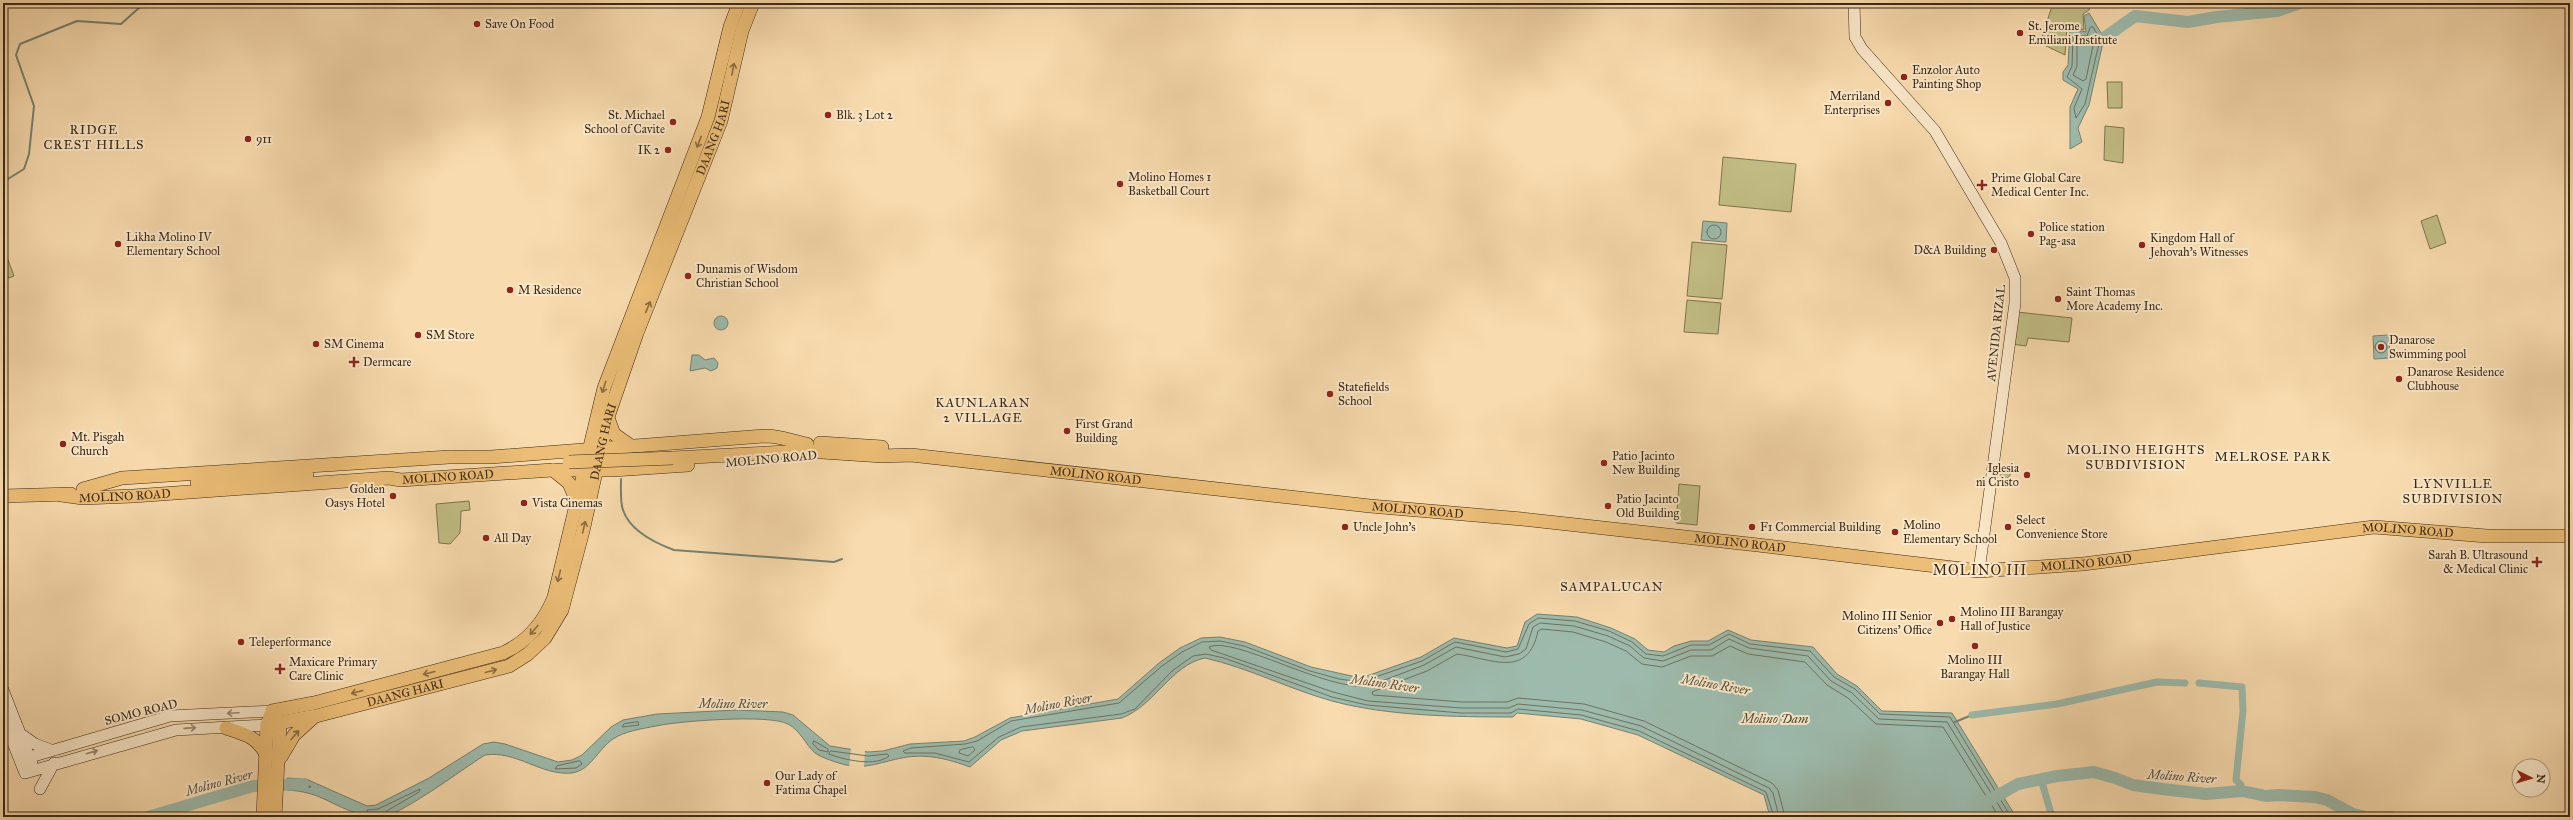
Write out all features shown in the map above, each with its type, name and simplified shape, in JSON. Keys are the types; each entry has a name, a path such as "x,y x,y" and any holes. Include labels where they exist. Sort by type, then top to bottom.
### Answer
{"main road":[{"name":"DAANG HARI","path":"684,198 711,105 730,27 739,3"},
{"name":"DAANG HARI","path":"612,447 608,417 623,353 684,198 724,107 742,31 753,3"},
{"name":"AVENIDA RIZAL","path":"1854,3 1855,37 1862,49 1935,131 2000,243 2015,278 2015,303 1979,571"},
{"path":"711,105 724,107"},
{"name":"DAANG HARI","path":"612,447 604,388 623,353"},
{"path":"608,417 614,434 612,447"},
{"name":"MOLINO ROAD","path":"82,489 122,478 779,436 788,440 807,444 882,447 910,455"},
{"name":"MOLINO ROAD","path":"62,495 104,490 779,448 807,444"},
{"name":"DAANG HARI","path":"272,711 314,703 488,658 513,648 534,630 550,606 577,502 590,470 612,447"},
{"name":"MOLINO ROAD","path":"779,448 910,455 1377,507 1522,519 1979,571 2083,564 2374,527 2406,528 2487,536 2570,536"},
{"name":"MOLINO ROAD","path":"6,498 45,494 83,498 133,496 282,487 336,481 389,478 401,480 552,470 621,470 808,457 835,452"},
{"path":"552,470 569,483 577,502"},
{"name":"DAANG HARI","path":"267,725 280,724 316,716 494,670 520,660 537,647 551,631 562,610 590,470"},
{"name":"MOLINO ROAD","path":"45,494 51,490 104,490"},
{"path":"3,690 21,734 29,771 176,730 267,725"},
{"path":"272,711 280,724 279,764"},
{"path":"272,711 267,725 265,769 276,817"},
{"name":"SOMO ROAD","path":"25,758 170,716 272,711"},
{"path":"263,817 279,764 294,735 316,716"},
{"path":"3,718 25,758"},
{"path":"226,728 250,736 262,746 266,755"},
{"path":"21,734 35,744 52,750"},
{"path":"40,788 54,763"}],"shaded area":[{"path":"2053,3 2092,3 2089,10 2083,14 2084,30 2067,27 2065,55 2040,43"},
{"path":"2107,82 2122,82 2122,108 2108,108"},
{"path":"2105,126 2124,128 2123,163 2104,160"},
{"path":"1723,157 1796,164 1791,212 1719,205"},
{"path":"2437,215 2446,243 2430,249 2421,221"},
{"path":"1692,242 1727,245 1722,299 1687,296"},
{"path":"3,246 14,276 3,280"},
{"path":"1687,300 1721,303 1718,334 1684,332"},
{"path":"2017,312 2072,318 2069,342 2028,338 2026,346 2012,344"},
{"path":"2005,467 2009,469 2011,473 2009,477 2005,479 2001,477 1999,473 2001,469"},
{"path":"1679,484 1700,486 1697,525 1676,523"},
{"path":"469,501 470,510 461,511 460,533 450,544 439,543 436,504"}],"water":[{"path":"2089,13 2104,38 2089,105 2078,128 2082,142 2070,149 2070,107 2078,89 2063,80 2063,72 2068,65 2070,29 2086,32 2084,16"},
{"path":"1703,221 1727,223 1726,242 1701,240"},
{"path":"721,316 726,318 728,323 726,328 721,330 716,328 714,323 716,318"},
{"name":"Danarose Swimming pool","path":"2389,335 2390,358 2374,359 2373,336"},
{"path":"692,355 699,355 705,360 714,358 718,363 717,368 711,371 705,368 690,371"},
{"name":"Molino Dam","path":"1537,614 1577,617 1611,628 1635,639 1648,650 1664,652 1674,646 1691,641 1708,641 1728,630 1751,640 1813,647 1837,674 1857,686 1882,711 1952,713 2016,817 1770,817 1764,795 1638,735 1581,719 1517,713 1513,717 1468,717 1422,715 1375,710 1332,701 1237,667 1205,658 1182,668 1144,704 1134,712 1122,718 1022,731 1001,740 970,767 945,759 920,756 902,758 867,766 846,765 815,753 800,734 788,724 763,719 724,719 667,724 628,732 613,739 589,764 579,771 572,773 550,771 507,756 496,754 485,755 406,807 380,818 362,815 308,793 287,790 287,778 306,779 367,806 376,805 429,778 483,744 494,742 505,744 558,762 572,760 582,755 611,727 623,720 657,714 737,710 783,712 793,715 830,746 868,752 883,751 910,744 964,741 975,737 1010,718 1118,699 1159,663 1180,648 1201,638 1220,637 1245,642 1311,667 1361,678 1421,657 1454,638 1507,648 1517,646 1525,622"}],"pier":[{"path":"851,748 865,750 864,767 849,768"}],"waterway":[{"path":"3,182 24,169 29,154 34,106 16,55 20,44 77,21 121,24 140,7 173,3"},
{"path":"2104,38 2135,16 2188,22 2217,17 2277,11 2300,3"},
{"path":"621,479 622,507 631,524 651,540 674,550 834,562 842,559"},
{"path":"1972,715 2057,704 2157,682 2185,683"},
{"path":"2199,683 2242,687 2243,711 2236,780 2241,785 2242,791"},
{"path":"1955,722 1972,715"},
{"name":"Molino River","path":"1988,801 2018,784 2057,776 2094,772 2133,785 2206,794 2242,791 2266,796 2278,795 2315,797 2327,800 2353,814 2366,817"},
{"path":"2041,779 2052,817"},
{"name":"Molino River","path":"148,817 253,786 303,784"},
{"name":"Molino River","path":"2370,817 2391,817"}],"place":[{"name":"Save On Food","path":"477,24"},
{"name":"St. Jerome Emiliani Institute","path":"2020,33"},
{"name":"Enzolor Auto Painting Shop","path":"1904,77"},
{"name":"Merriland Enterprises","path":"1888,103"},
{"name":"Blk. 3 Lot 2","path":"828,115"},
{"name":"St. Michael School of Cavite","path":"673,122"},
{"name":"911","path":"248,139"},
{"name":"IK 2","path":"668,150"},
{"name":"Molino Homes 1 Basketball Court","path":"1120,184"},
{"name":"Prime Global Care Medical Center Inc.","path":"1982,185"},
{"name":"Police station Pag-asa","path":"2031,234"},
{"name":"Likha Molino IV Elementary School","path":"118,244"},
{"name":"Kingdom Hall of Jehovah's Witnesses","path":"2142,245"},
{"name":"D&A Building","path":"1994,250"},
{"name":"Dunamis of Wisdom Christian School","path":"688,276"},
{"name":"M Residence","path":"510,290"},
{"name":"Saint Thomas More Academy Inc.","path":"2058,299"},
{"name":"SM Store","path":"418,335"},
{"name":"SM Cinema","path":"316,344"},
{"name":"Danarose Swimming pool","path":"2381,347"},
{"name":"Dermcare","path":"354,362"},
{"name":"Danarose Residence Clubhouse","path":"2399,379"},
{"name":"Statefields School","path":"1330,394"},
{"name":"First Grand Building","path":"1067,431"},
{"name":"Mt. Pisgah Church","path":"63,444"},
{"name":"Patio Jacinto New Building","path":"1604,463"},
{"name":"Iglesia ni Cristo","path":"2027,475"},
{"name":"Golden Oasys Hotel","path":"393,496"},
{"name":"Vista Cinemas","path":"524,503"},
{"name":"Patio Jacinto Old Building","path":"1608,506"},
{"name":"Uncle John's","path":"1345,527"},
{"name":"F1 Commercial Building","path":"1752,527"},
{"name":"Select Convenience Store","path":"2008,527"},
{"name":"Molino Elementary School","path":"1895,532"},
{"name":"All Day","path":"486,538"},
{"name":"Sarah B. Ultrasound & Medical Clinic","path":"2537,562"},
{"name":"Molino III Barangay Hall of Justice","path":"1952,619"},
{"name":"Molino III Senior Citizens' Office","path":"1940,623"},
{"name":"Teleperformance","path":"241,642"},
{"name":"Molino III Barangay Hall","path":"1975,646"},
{"name":"Maxicare Primary Care Clinic","path":"280,669"},
{"name":"Our Lady of Fatima Chapel","path":"767,783"}],"district":[{"name":"RIDGE CREST HILLS","path":"94,136"},
{"name":"KAUNLARAN 2 VILLAGE","path":"983,410"},
{"name":"MOLINO HEIGHTS SUBDIVISION","path":"2136,456"},
{"name":"MELROSE PARK","path":"2273,456"},
{"name":"LYNVILLE SUBDIVISION","path":"2453,490"},
{"name":"MOLINO III","path":"1980,570"},
{"name":"SAMPALUCAN","path":"1612,586"}]}
